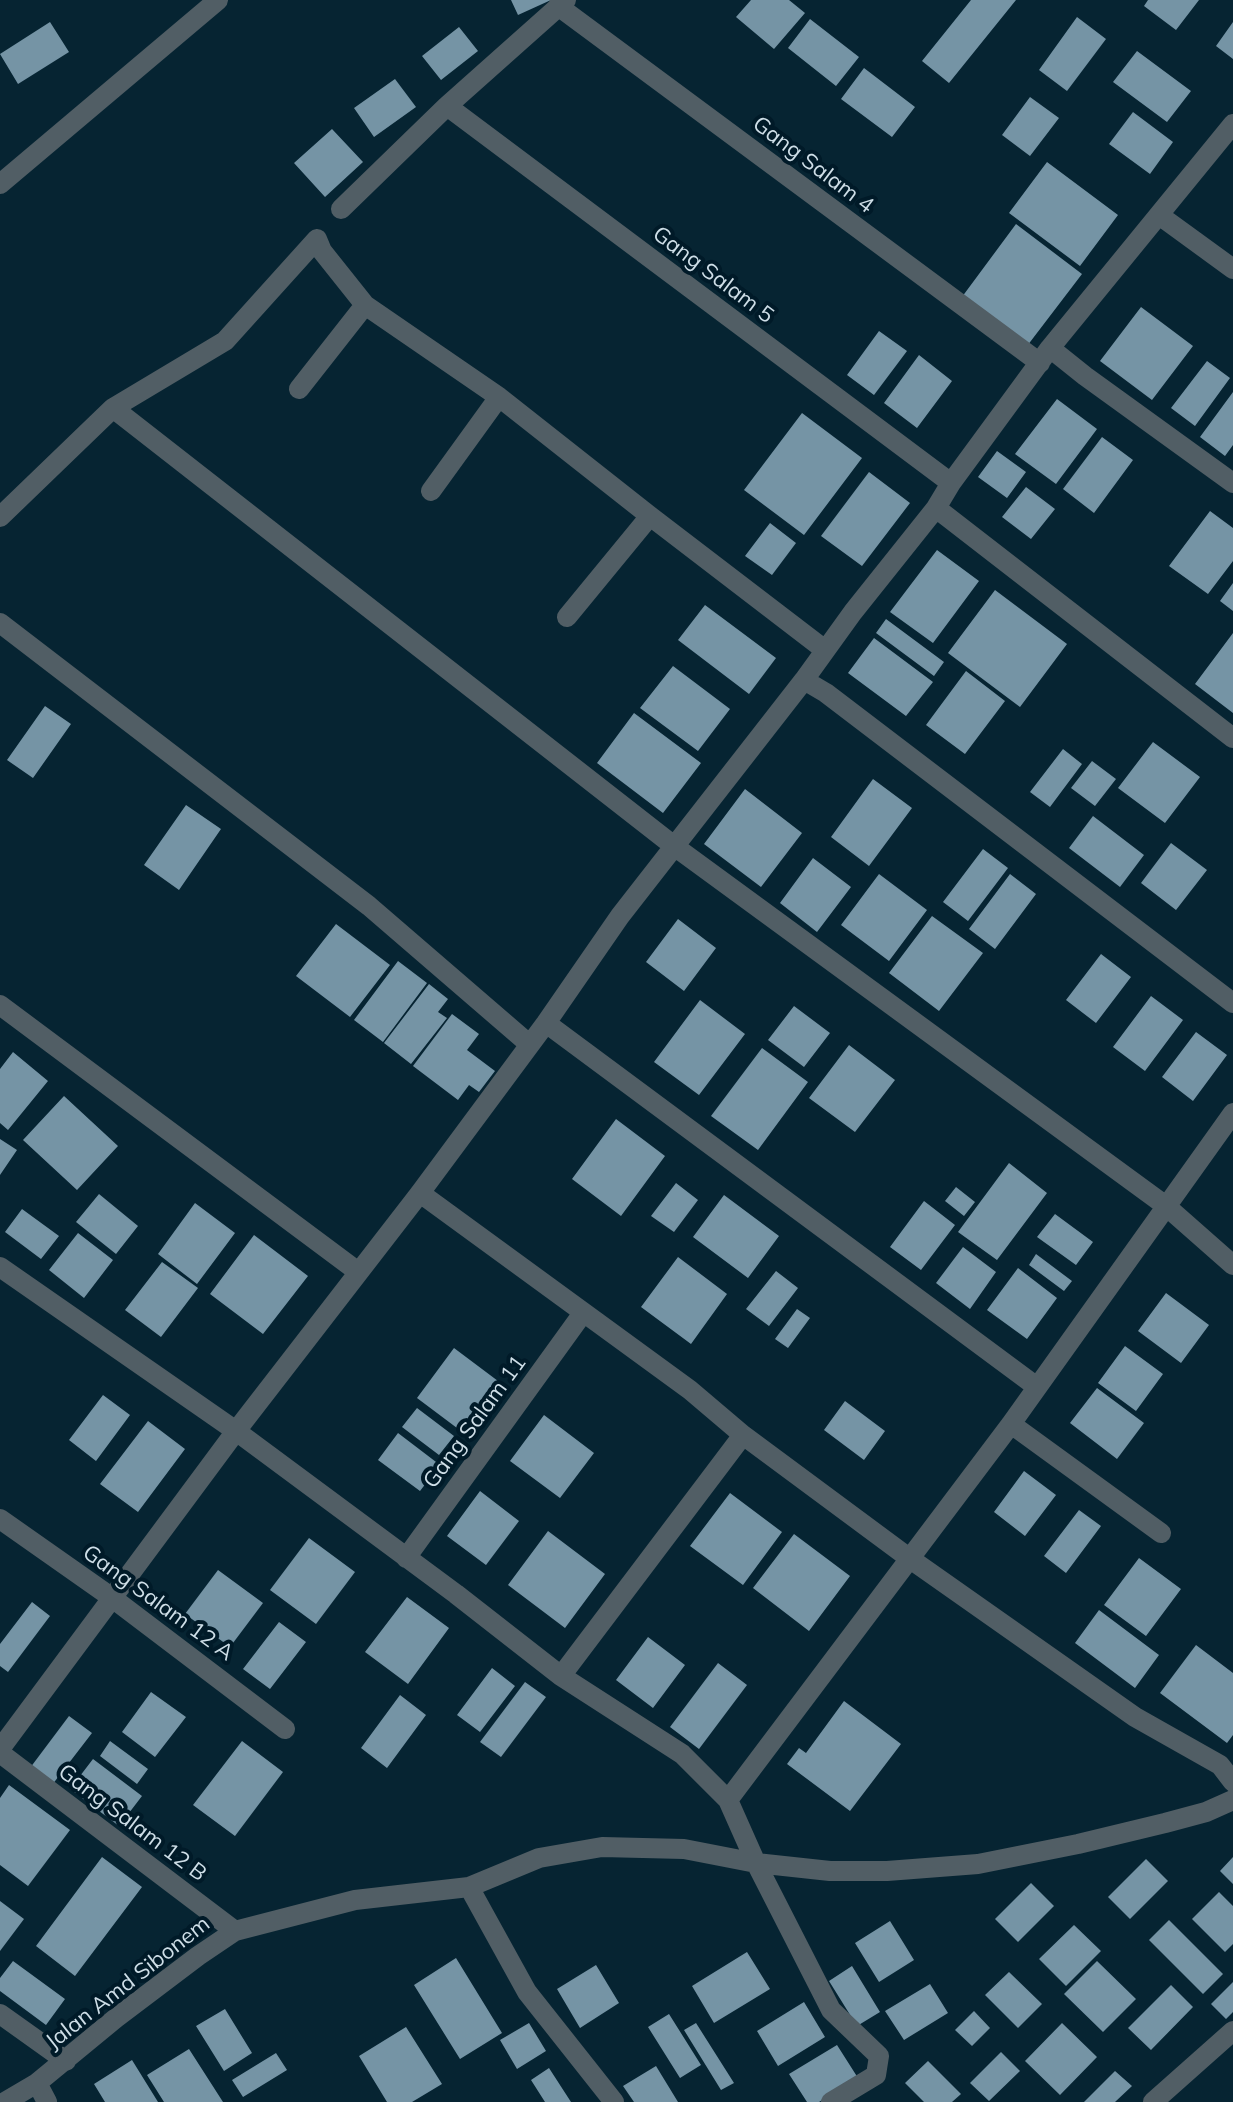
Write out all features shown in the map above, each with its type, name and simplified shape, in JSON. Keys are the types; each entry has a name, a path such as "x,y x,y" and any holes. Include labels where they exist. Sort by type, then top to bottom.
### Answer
{"street":[{"path":"0,184 218,0"},
{"path":"341,209 447,106 562,3"},
{"name":"Gang Salam 4","path":"562,3 1045,355 1085,376 1233,483"},
{"name":"Gang Salam 5","path":"447,106 951,483"},
{"path":"0,1751 111,1597 357,1271 420,1193 546,1023 620,916 936,508 1045,355 1232,127"},
{"path":"1159,215 1233,269"},
{"path":"0,517 113,408 225,341 317,239 322,251 365,305 499,397 825,650"},
{"path":"299,389 365,305"},
{"path":"431,491 499,397"},
{"path":"113,408 674,846 1166,1206 1233,1265"},
{"path":"936,508 1233,738"},
{"path":"567,617 650,516"},
{"path":"0,623 369,906 529,1044"},
{"path":"804,680 839,703 1233,1003"},
{"path":"0,1005 357,1271"},
{"path":"546,1023 1037,1387"},
{"path":"733,1809 909,1558 1011,1424 1233,1113"},
{"path":"420,1193 690,1390 743,1435 909,1558 1135,1717 1220,1765 1233,1782"},
{"path":"0,1267 236,1431 561,1676 682,1754 733,1809 831,2010 879,2056 876,2075 831,2102"},
{"name":"Gang Salam 11","path":"406,1558 583,1313"},
{"path":"1011,1424 1161,1533"},
{"path":"561,1676 743,1435"},
{"name":"Gang Salam 12 A","path":"0,1519 111,1597 285,1729"},
{"name":"Gang Salam 12 B","path":"0,1751 235,1931"},
{"name":"Jalan Amd Sibonem","path":"5,2102 37,2083 116,2018 235,1931 355,1900 469,1887 539,1858 602,1847 753,1855 830,1871 887,1871 978,1864 1151,1826 1206,1812 1233,1800"},
{"path":"469,1887 527,1992 614,2102"},
{"path":"0,2014 66,2061"},
{"path":"1153,2102 1233,2031"},
{"path":"37,2083 47,2102"}],"building":[{"path":"511,0 551,0 518,15"},
{"path":"751,0 789,0 805,13 774,49 736,17"},
{"path":"971,0 1016,0 949,83 922,61"},
{"path":"1148,0 1199,0 1176,30 1144,6"},
{"path":"1077,17 1106,39 1067,91 1039,70"},
{"path":"810,19 859,57 836,86 788,48"},
{"path":"50,22 69,52 18,84 0,54"},
{"path":"1233,22 1233,59 1216,46"},
{"path":"459,27 478,51 441,80 422,56"},
{"path":"1137,51 1191,91 1167,122 1113,82"},
{"path":"864,68 915,107 892,137 841,99"},
{"path":"395,79 416,107 374,137 354,108"},
{"path":"1030,97 1059,118 1030,156 1002,135"},
{"path":"1133,112 1173,142 1150,174 1109,144"},
{"path":"332,129 363,162 325,197 294,163"},
{"path":"1047,162 1118,215 1080,266 1009,213"},
{"path":"1016,224 1082,274 1024,350 959,301"},
{"path":"1141,307 1193,346 1152,400 1100,361"},
{"path":"879,331 907,351 874,395 847,375"},
{"path":"919,355 952,381 917,428 884,403"},
{"path":"1207,361 1230,378 1195,426 1171,408"},
{"path":"1233,392 1233,445 1225,456 1200,437"},
{"path":"1057,399 1097,429 1056,484 1015,454"},
{"path":"802,413 862,458 804,535 744,490"},
{"path":"1102,437 1133,460 1094,513 1063,489"},
{"path":"997,451 1026,472 1007,498 978,477"},
{"path":"869,472 910,503 862,566 821,536"},
{"path":"1026,487 1055,509 1031,539 1002,517"},
{"path":"1210,511 1233,528 1233,561 1208,594 1169,566"},
{"path":"770,523 796,543 772,575 745,556"},
{"path":"937,550 979,581 933,643 890,612"},
{"path":"1233,583 1233,611 1220,601"},
{"path":"995,590 1067,644 1020,707 948,653"},
{"path":"705,605 776,658 749,694 678,640"},
{"path":"886,619 944,662 934,676 876,633"},
{"path":"1233,633 1233,713 1195,684"},
{"path":"874,638 933,682 906,716 848,673"},
{"path":"673,666 730,709 698,751 640,708"},
{"path":"966,671 1005,701 965,754 926,725"},
{"path":"45,706 71,724 33,778 7,760"},
{"path":"634,713 701,763 663,813 597,763"},
{"path":"1153,742 1200,777 1165,823 1118,788"},
{"path":"1063,749 1082,764 1050,807 1030,792"},
{"path":"1092,761 1116,779 1095,806 1071,788"},
{"path":"873,779 912,808 869,866 831,837"},
{"path":"745,789 802,833 761,887 704,844"},
{"path":"186,805 221,829 179,890 144,865"},
{"path":"1093,816 1144,855 1120,887 1069,848"},
{"path":"1171,843 1207,870 1176,910 1141,883"},
{"path":"983,849 1008,868 968,921 943,902"},
{"path":"813,858 851,887 817,932 780,903"},
{"path":"879,874 927,910 889,961 841,925"},
{"path":"1010,874 1036,894 995,949 969,929"},
{"path":"932,916 983,953 939,1011 889,973"},
{"path":"678,919 716,948 684,991 646,962"},
{"path":"336,924 390,965 350,1017 296,976"},
{"path":"1101,954 1131,977 1096,1023 1066,1000"},
{"path":"398,961 427,983 383,1042 354,1020"},
{"path":"429,984 448,999 438,1012 447,1018 411,1064 384,1043"},
{"path":"1151,996 1183,1020 1145,1071 1113,1047"},
{"path":"700,1000 745,1034 699,1095 654,1062"},
{"path":"794,1006 830,1033 804,1067 768,1040"},
{"path":"452,1014 479,1034 467,1050 495,1071 479,1092 469,1085 458,1100 413,1066"},
{"path":"1196,1032 1227,1055 1193,1101 1162,1077"},
{"path":"849,1045 895,1080 855,1132 809,1098"},
{"path":"762,1048 808,1082 758,1150 711,1116"},
{"path":"13,1052 48,1081 8,1130 0,1123 0,1069"},
{"path":"64,1096 118,1146 77,1190 23,1140"},
{"path":"616,1119 665,1156 621,1216 572,1179"},
{"path":"0,1139 17,1150 0,1175"},
{"path":"1009,1163 1047,1193 997,1260 958,1232"},
{"path":"676,1183 698,1200 674,1232 651,1216"},
{"path":"956,1187 975,1202 964,1216 945,1201"},
{"path":"99,1194 138,1226 116,1254 76,1222"},
{"path":"724,1195 779,1236 748,1278 693,1237"},
{"path":"924,1201 955,1225 921,1270 890,1247"},
{"path":"195,1203 235,1233 197,1284 158,1254"},
{"path":"22,1209 59,1236 41,1259 5,1232"},
{"path":"1055,1214 1093,1242 1076,1265 1037,1237"},
{"path":"78,1233 113,1260 84,1298 49,1270"},
{"path":"254,1235 308,1276 263,1334 210,1294"},
{"path":"963,1247 996,1272 970,1309 936,1283"},
{"path":"1036,1254 1072,1281 1064,1291 1029,1265"},
{"path":"678,1257 727,1294 691,1344 641,1307"},
{"path":"162,1262 198,1288 161,1337 125,1310"},
{"path":"1018,1268 1057,1298 1027,1339 987,1310"},
{"path":"776,1271 798,1288 769,1326 746,1309"},
{"path":"1166,1293 1209,1325 1181,1363 1138,1331"},
{"path":"797,1309 810,1318 788,1348 775,1339"},
{"path":"1125,1346 1163,1374 1136,1411 1098,1383"},
{"path":"454,1348 502,1384 465,1434 417,1398"},
{"path":"1097,1388 1144,1423 1117,1459 1070,1423"},
{"path":"103,1395 130,1415 96,1461 69,1440"},
{"path":"845,1401 885,1431 864,1460 824,1430"},
{"path":"417,1408 454,1436 439,1455 402,1427"},
{"path":"544,1415 594,1453 560,1498 510,1461"},
{"path":"148,1421 185,1449 138,1512 100,1484"},
{"path":"398,1433 440,1465 420,1491 378,1460"},
{"path":"1024,1471 1056,1495 1025,1536 994,1512"},
{"path":"480,1491 519,1521 486,1565 447,1536"},
{"path":"730,1493 782,1532 743,1585 690,1546"},
{"path":"1079,1510 1101,1526 1066,1573 1044,1556"},
{"path":"548,1531 605,1574 565,1628 508,1585"},
{"path":"794,1534 850,1576 809,1631 753,1588"},
{"path":"309,1538 355,1572 316,1624 270,1590"},
{"path":"1139,1558 1181,1589 1146,1636 1104,1605"},
{"path":"218,1570 263,1603 230,1647 185,1614"},
{"path":"407,1597 449,1628 408,1684 365,1652"},
{"path":"32,1602 50,1616 8,1672 0,1666 0,1644"},
{"path":"1099,1610 1159,1655 1135,1688 1075,1643"},
{"path":"279,1622 306,1642 270,1689 243,1669"},
{"path":"648,1637 685,1665 653,1708 616,1680"},
{"path":"1196,1645 1233,1673 1233,1735 1227,1743 1160,1693"},
{"path":"718,1663 747,1685 699,1749 670,1727"},
{"path":"492,1668 515,1686 480,1732 457,1715"},
{"path":"525,1682 546,1697 501,1757 480,1742"},
{"path":"151,1692 186,1717 155,1757 122,1732"},
{"path":"400,1695 426,1715 387,1768 361,1748"},
{"path":"844,1701 901,1744 850,1811 787,1764 799,1748 806,1753"},
{"path":"69,1716 92,1733 52,1785 30,1768"},
{"path":"110,1741 148,1769 137,1784 100,1756"},
{"path":"242,1741 283,1772 235,1836 193,1805"},
{"path":"93,1759 142,1796 119,1826 70,1789"},
{"path":"9,1785 70,1830 28,1886 0,1865 0,1798"},
{"path":"102,1857 142,1887 75,1976 36,1946"},
{"path":"1233,1857 1233,1884 1220,1871"},
{"path":"1146,1859 1168,1881 1130,1919 1108,1897"},
{"path":"1031,1883 1054,1906 1018,1942 995,1919"},
{"path":"1219,1892 1233,1906 1233,1944 1225,1952 1192,1919"},
{"path":"0,1901 24,1919 0,1951"},
{"path":"1169,1920 1223,1974 1203,1994 1149,1940"},
{"path":"890,1921 914,1960 879,1982 855,1943"},
{"path":"1074,1925 1101,1951 1066,1986 1039,1959"},
{"path":"747,1952 770,1989 714,2023 692,1986"},
{"path":"456,1958 502,2033 460,2059 414,1985"},
{"path":"13,1961 65,1999 46,2025 0,1991 0,1978"},
{"path":"1097,1961 1136,1999 1103,2032 1064,1994"},
{"path":"596,1965 619,2003 580,2028 557,1989"},
{"path":"852,1966 880,2012 857,2026 829,1981"},
{"path":"1009,1972 1042,2004 1018,2028 985,1995"},
{"path":"1233,1982 1233,2012 1226,2019 1211,2004"},
{"path":"930,1984 948,2013 904,2040 885,2011"},
{"path":"1171,1985 1193,2007 1151,2050 1128,2028"},
{"path":"804,2002 825,2037 778,2066 757,2031"},
{"path":"225,2009 252,2053 224,2071 196,2026"},
{"path":"974,2011 990,2028 972,2046 955,2030"},
{"path":"669,2014 701,2065 680,2078 648,2027"},
{"path":"529,2023 546,2051 517,2069 500,2040"},
{"path":"696,2023 734,2083 721,2090 684,2030"},
{"path":"1062,2023 1097,2057 1060,2095 1025,2061"},
{"path":"406,2027 442,2084 412,2102 387,2102 359,2056"},
{"path":"837,2045 858,2078 819,2102 807,2102 789,2074"},
{"path":"189,2049 223,2102 164,2102 147,2075"},
{"path":"1001,2052 1020,2071 989,2101 970,2083"},
{"path":"276,2053 287,2070 243,2097 232,2080"},
{"path":"132,2060 158,2102 105,2102 94,2084"},
{"path":"928,2061 961,2094 952,2102 924,2102 905,2083"},
{"path":"656,2066 678,2102 634,2102 623,2086"},
{"path":"549,2068 571,2102 545,2102 531,2080"},
{"path":"1115,2071 1132,2086 1115,2102 1084,2102"}]}
